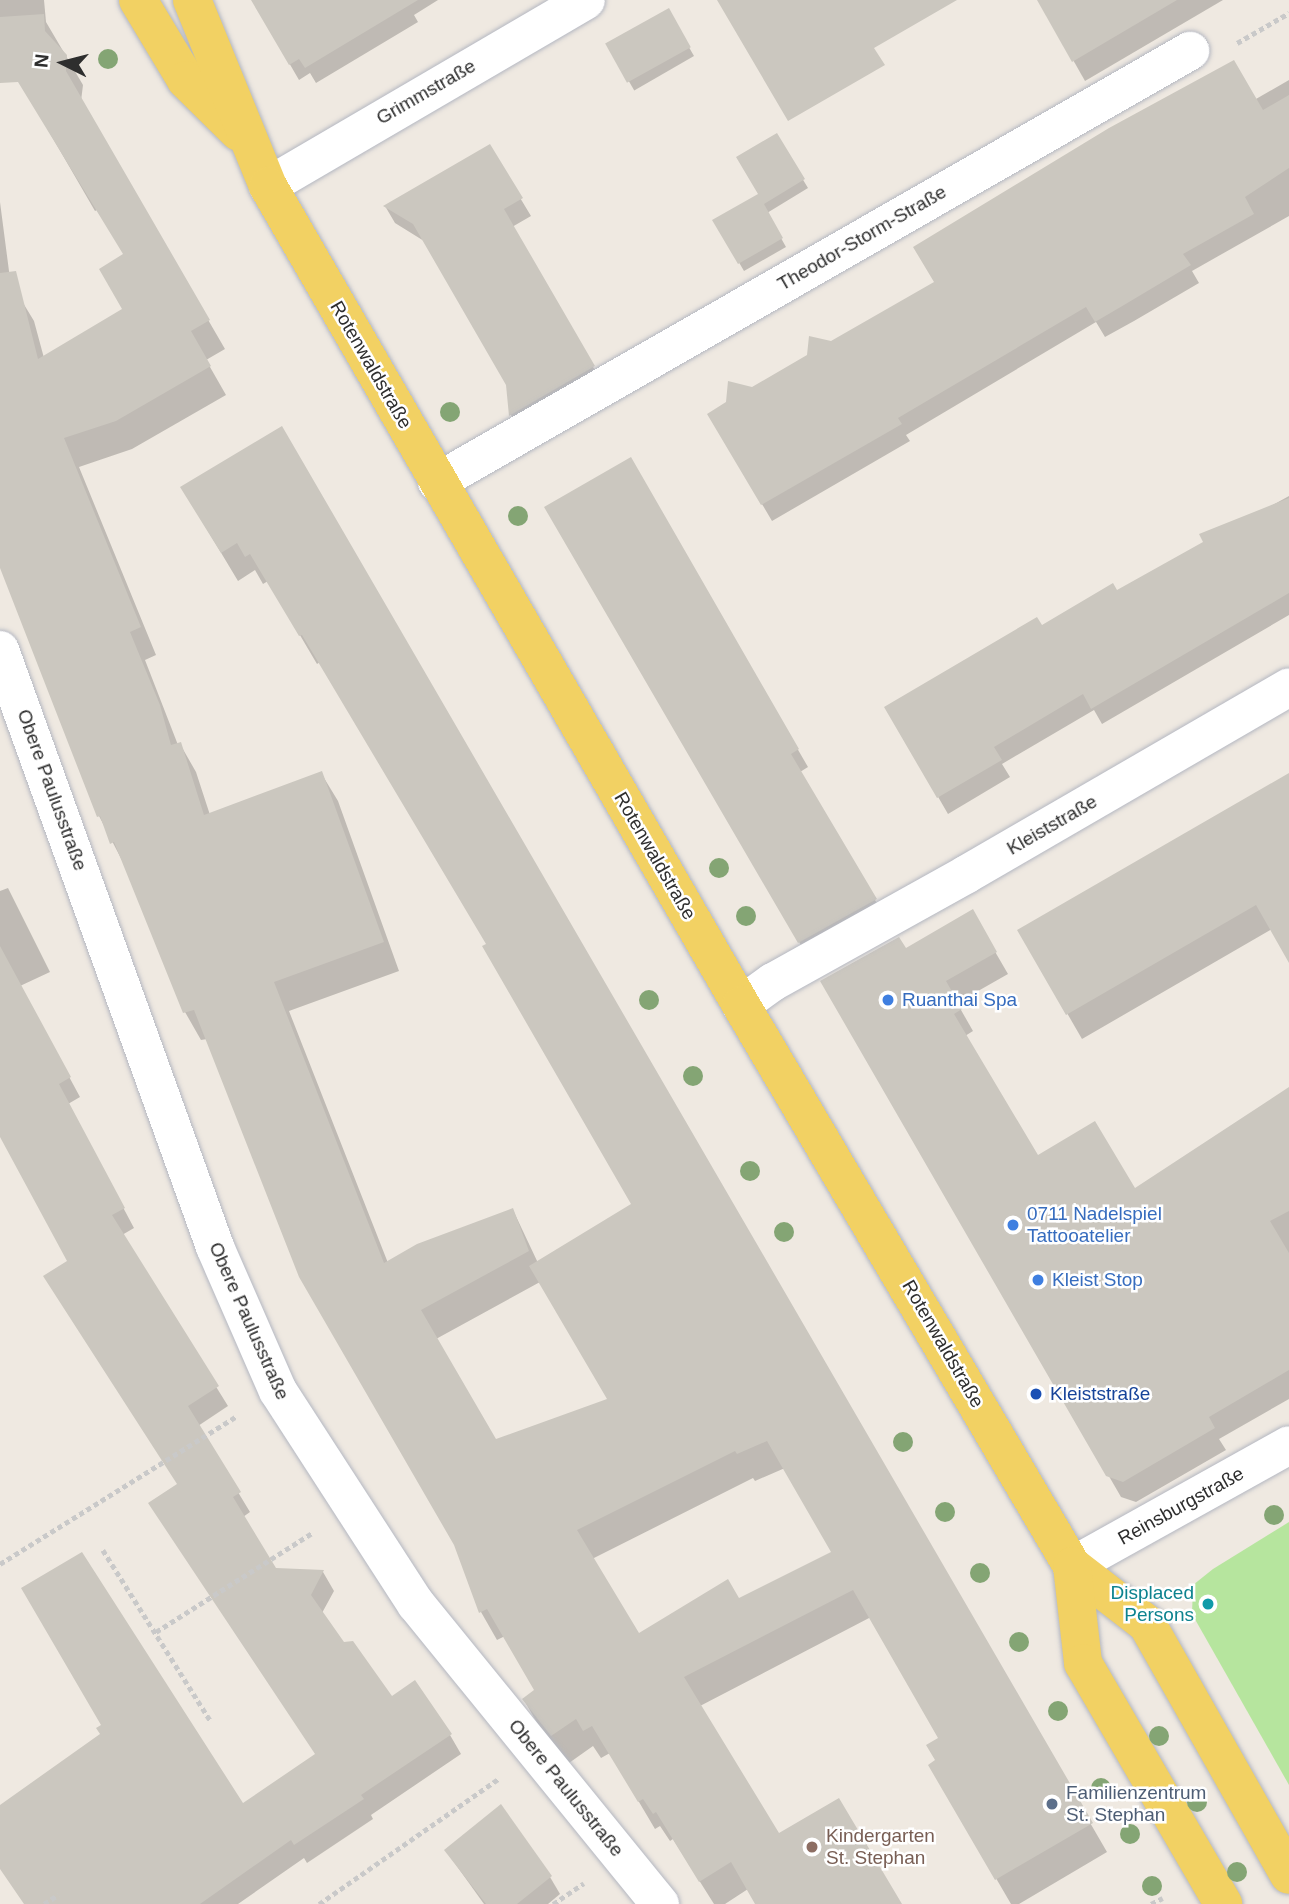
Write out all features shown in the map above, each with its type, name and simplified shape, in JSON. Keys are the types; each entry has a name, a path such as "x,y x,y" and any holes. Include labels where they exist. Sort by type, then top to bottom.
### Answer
{"main road":[{"name":"Rotenwaldstraße","path":"138,0 186,80 248,140"},
{"name":"Rotenwaldstraße","path":"192,0 268,187 741,1005 1072,1566 1147,1624 1289,1874"},
{"name":"Rotenwaldstraße","path":"1072,1566 1083,1663 1223,1904"}],"street":[{"name":"Grimmstraße","path":"268,187 586,0"},
{"name":"Theodor-Storm-Straße","path":"437,482 1189,51"},
{"name":"Obere Paulusstraße","path":"0,650 215,1247 278,1391 416,1604 660,1904"},
{"name":"Kleiststraße","path":"741,1005 773,982 967,874 1289,687"},
{"name":"Reinsburgstraße","path":"1072,1566 1289,1445"}],"path":[{"path":"1189,51 1212,59 1289,13"},
{"path":"0,1564 234,1418"},
{"path":"156,1632 323,1526"},
{"path":"103,1550 210,1720"},
{"path":"319,1904 502,1776"},
{"path":"44,1904 58,1895"}],"green space":[{"path":"1289,1522 1289,1785 1192,1614 1193,1585 1213,1569"}],"building":[{"path":"251,0 418,0 305,68 299,59 289,65"},
{"path":"717,0 957,0 874,48 885,65 788,121"},
{"path":"1037,0 1177,0 1072,62"},
{"path":"669,8 691,47 627,83 605,43"},
{"path":"44,14 45,31 67,55 66,71 210,320 191,331 211,366 116,421 64,438 141,627 130,632 160,705 171,745 181,742 204,815 322,771 384,942 274,982 384,1263 417,1244 513,1208 529,1251 421,1310 496,1439 607,1399 529,1266 631,1204 482,946 486,944 302,635 299,636 250,554 245,557 237,543 221,553 180,487 282,426 1093,1823 995,1880 928,1765 935,1760 926,1745 938,1738 853,1590 684,1677 779,1833 839,1798 902,1904 755,1904 731,1862 699,1882 656,1812 653,1814 643,1799 638,1802 592,1726 583,1731 576,1719 551,1736 522,1699 534,1690 487,1609 479,1613 454,1545 299,1277 194,1010 183,1013 114,842 110,844 100,816 97,817 0,568 0,273 16,271 38,359 122,309 99,269 123,254 18,82 0,83 0,17","holes":["767,1441 831,1552 739,1598 728,1579 639,1633 577,1530 735,1451 737,1454"]},
{"path":"1234,60 1263,110 1289,95 1289,168 1245,197 1254,214 1183,254 1191,265 1124,305 1095,322 1086,307 898,418 902,424 761,505 707,414 726,402 728,381 752,387 807,355 809,336 831,341 934,282 913,247 1109,128"},
{"path":"777,133 805,179 764,204 783,238 738,264 712,220 758,194 736,157"},
{"path":"490,144 523,198 504,209 595,366 509,416 506,385 413,224 383,206"},
{"path":"631,457 799,749 791,754 877,899 798,943 544,507"},
{"path":"1289,498 1289,593 1091,709 1083,694 994,747 1002,760 937,798 884,707 1037,617 1042,625 1113,583 1117,590 1203,542 1199,534"},
{"path":"1289,773 1289,963 1256,905 1066,1015 1017,930"},
{"path":"973,909 997,952 946,981 962,1009 954,1014 1038,1155 1095,1121 1135,1188 1289,1087 1289,1211 1270,1221 1289,1253 1289,1370 1209,1417 1215,1428 1123,1482 1106,1476 820,981 899,937 906,948"},
{"path":"0,946 71,1077 59,1084 125,1208 112,1215 219,1386 188,1406 241,1492 233,1497 276,1568 324,1570 311,1595 344,1642 353,1641 392,1696 415,1680 452,1734 361,1795 364,1799 294,1845 291,1840 200,1904 24,1904 0,1869 0,1805 100,1734 96,1728 101,1725 21,1588 82,1552 243,1803 315,1754 148,1503 177,1484 43,1276 67,1261 0,1137"},
{"path":"501,1804 552,1876 517,1904 486,1904 444,1850"}],"place":[{"name":"Ruanthai Spa","path":"888,1000"},
{"name":"0711 Nadelspiel Tattooatelier","path":"1013,1225"},
{"name":"Kleist Stop","path":"1038,1280"},
{"name":"Kleiststraße","path":"1036,1394"},
{"name":"Displaced Persons","path":"1208,1604"},
{"name":"Familienzentrum St. Stephan","path":"1052,1804"},
{"name":"Kindergarten St. Stephan","path":"812,1847"}]}
